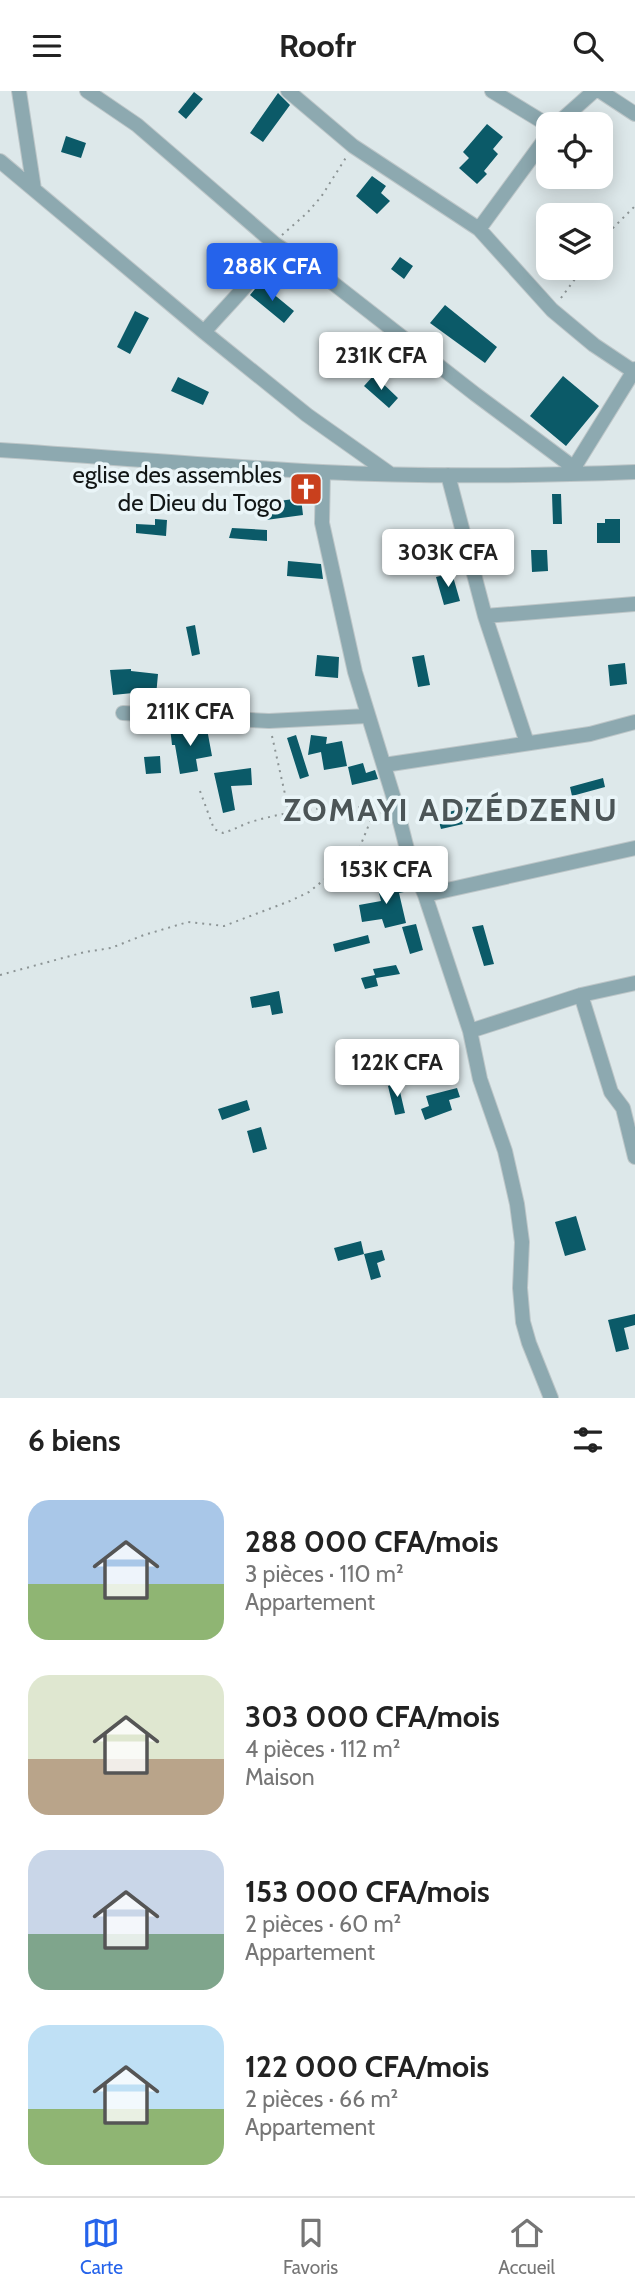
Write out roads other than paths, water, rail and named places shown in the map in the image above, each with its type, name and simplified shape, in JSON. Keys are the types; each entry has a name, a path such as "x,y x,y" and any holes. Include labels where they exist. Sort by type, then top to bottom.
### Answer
{"street":[{"path":"19,91 34,189"},
{"path":"86,91 137,125 275,244 329,280 571,471"},
{"path":"288,91 353,146 479,229 552,310 594,345 634,370 571,471"},
{"path":"492,91 536,118"},
{"path":"570,112 594,91"},
{"path":"600,91 635,114"},
{"path":"479,229 536,151"},
{"path":"0,161 307,415 390,474"},
{"path":"204,332 245,285 275,244"},
{"path":"0,450 323,472 448,475 635,472"},
{"path":"323,472 322,523 355,672 410,857 470,1031 480,1079 505,1151 522,1242 520,1288 523,1322 551,1398"},
{"path":"448,475 485,616 527,743"},
{"path":"485,616 635,604"},
{"path":"123,713 269,721 367,716"},
{"path":"384,765 590,734 635,722"},
{"path":"425,895 635,848"},
{"path":"470,1031 581,995 635,983"},
{"path":"581,995 611,1092 623,1108 635,1157"}],"place":[{"name":"eglise des assembles de Dieu du Togo","path":"306,489"}],"district":[{"name":"ZOMAYI ADZÉDZENU","path":"451,810"}]}
